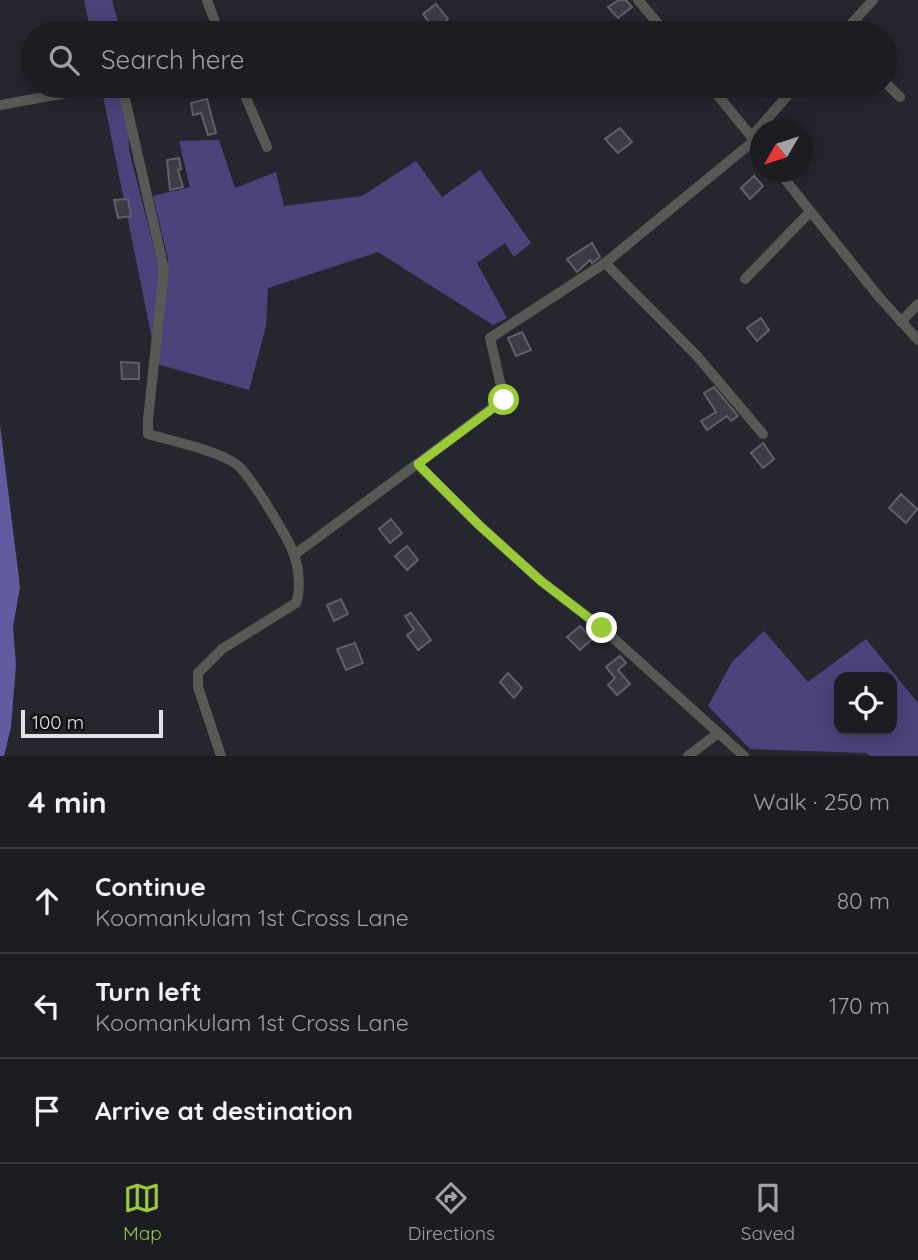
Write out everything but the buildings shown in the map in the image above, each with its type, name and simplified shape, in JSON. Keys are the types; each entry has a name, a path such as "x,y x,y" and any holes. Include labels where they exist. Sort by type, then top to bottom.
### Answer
{"street":[{"path":"207,0 215,21"},
{"path":"638,0 656,21"},
{"path":"854,21 873,0"},
{"path":"897,94 900,97"},
{"path":"0,105 39,98"},
{"path":"125,98 164,270 148,434 238,465 261,496 294,555 300,593 296,603 222,649 198,673 198,687 221,756"},
{"path":"245,98 267,147"},
{"path":"720,98 750,134"},
{"path":"772,119 787,98"},
{"path":"294,555 504,400 491,338 606,263 750,146"},
{"path":"787,182 918,340"},
{"path":"745,279 810,212"},
{"path":"606,263 697,356 764,434"},
{"path":"901,322 918,304"},
{"path":"418,464 479,525 541,581 602,628 744,756"},
{"path":"688,756 718,734"}],"shaded area":[{"path":"84,0 112,0 118,21 88,21"},
{"path":"103,98 127,98 129,150 166,295 168,259 153,196 190,187 179,141 219,140 235,188 276,172 284,206 362,196 416,161 442,197 480,170 531,243 514,257 505,243 477,263 507,318 493,325 378,252 268,288 266,326 249,390 157,364"},
{"path":"0,425 20,587 13,627 16,665 11,727 4,756 0,756"},
{"path":"764,631 808,682 866,639 893,672 834,672 834,735 897,735 897,677 918,703 918,756 750,749 708,706 732,662"}],"route":[{"path":"504,400 418,464 479,525 541,581 602,628"}]}
